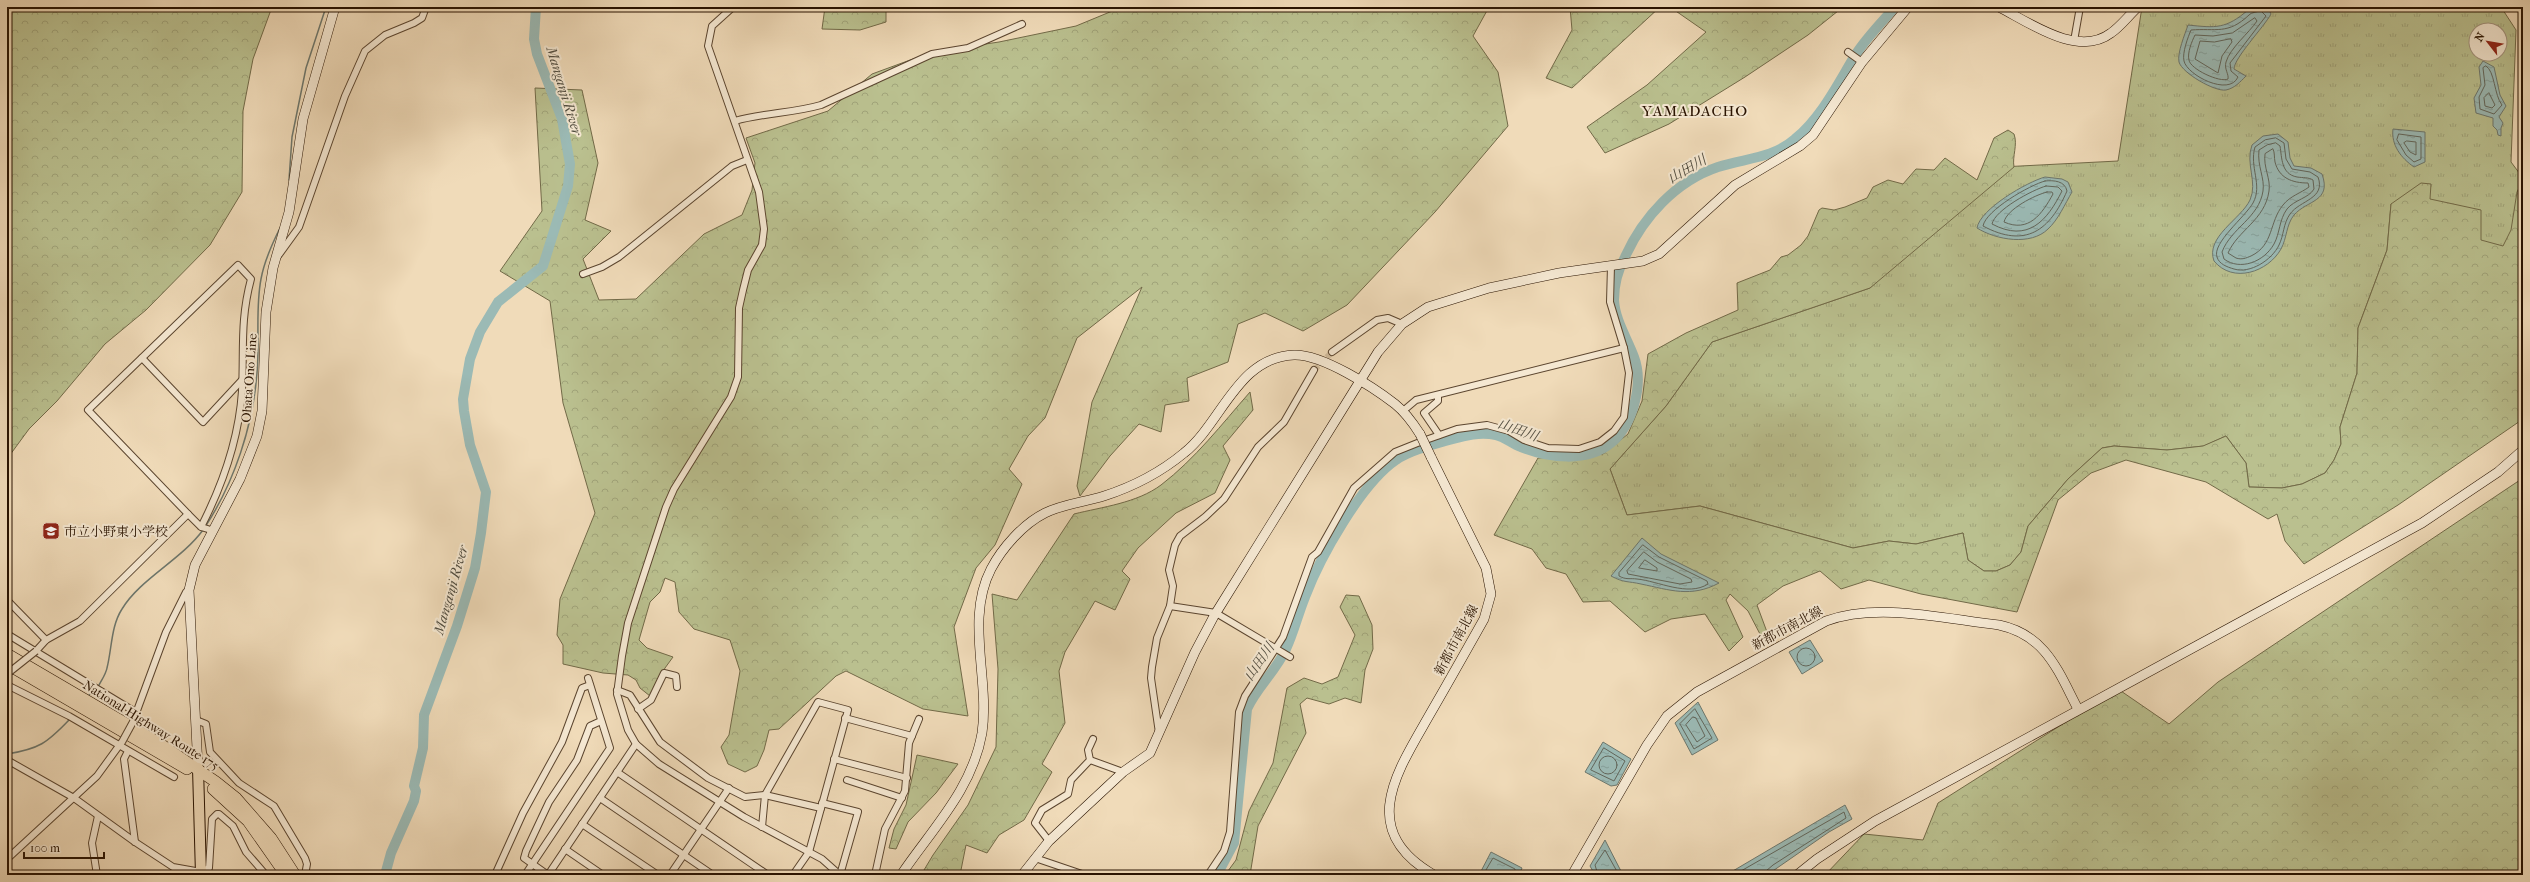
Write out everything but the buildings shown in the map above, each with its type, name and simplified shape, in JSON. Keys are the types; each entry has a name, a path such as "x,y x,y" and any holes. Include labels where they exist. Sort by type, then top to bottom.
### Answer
{"highway":[{"name":"National Highway Route 175","path":"7,654 198,772 236,798 271,838 296,875"},
{"name":"National Highway Route 175","path":"7,664 198,772 248,822 286,875"}],"main road":[{"path":"198,772 201,830 201,873"}],"street":[{"name":"Ohata Ono Line","path":"198,772 189,590 195,565 240,479 257,436 262,411 266,312 276,260 289,212 303,119 335,7"},
{"path":"276,260 299,227 345,96 365,51 385,35 422,18 426,7"},
{"path":"617,690 630,696 660,742 708,778 745,797 765,795 858,812 840,875 809,852 719,802 659,764 636,744 623,717 617,690 628,623 666,507 674,489 731,397 738,377 739,308 742,290 748,270 762,245 764,229 759,192 708,46 712,26 733,7"},
{"path":"1022,875 1048,841 1123,772 1150,753 1160,734 1195,652 1216,613 1360,382 1389,337 1402,324 1428,307 1489,288 1559,273 1642,261 1659,254 1735,185 1800,146 1813,135 1862,62 1908,7"},
{"path":"1999,7 2067,40 2097,40 2110,33 2138,7"},
{"path":"2074,40 2080,7"},
{"path":"735,121 753,116 807,109 821,105 932,54 968,48 1022,24"},
{"path":"1848,52 1862,62"},
{"path":"583,274 602,267 619,257 732,166 747,160"},
{"path":"201,527 222,477 236,428 242,380 243,315 251,279 238,265 88,410 201,527 212,530"},
{"path":"1208,875 1224,851 1230,832 1239,712 1245,696 1283,637 1312,556 1318,552 1354,488 1396,452 1457,429 1487,425 1509,430 1524,440 1548,448 1579,449 1600,442 1614,431 1624,417 1629,373 1624,348 1610,302 1615,265"},
{"path":"1332,352 1376,320 1388,318 1402,324"},
{"path":"1403,411 1416,400 1438,396 1624,348"},
{"name":"新都市南北線","path":"901,875 962,791 975,761 982,733 984,707 980,618 983,592 991,570 1005,547 1045,513 1130,486 1184,454 1201,437 1235,387 1250,373 1270,362 1293,355 1313,357 1360,382 1403,411 1420,434 1486,568 1491,594 1484,619 1403,761 1391,791 1389,818 1396,839 1416,864 1434,875"},
{"path":"142,358 203,422 242,380"},
{"path":"1160,734 1156,721 1152,667 1157,638 1170,606 1173,586 1169,570 1180,536 1205,517 1224,499 1258,447 1284,422 1314,370"},
{"path":"1438,396 1438,401 1424,413 1440,435"},
{"path":"1797,875 1817,859 1875,821 2078,709 2422,523 2498,472 2523,450"},
{"path":"7,674 36,652 46,640 80,621 188,514"},
{"path":"7,859 97,776 121,744 137,713 166,632 186,592 189,590"},
{"path":"7,600 46,640"},
{"path":"1170,606 1216,613 1290,657"},
{"name":"新都市南北線","path":"1572,875 1647,745 1667,716 1697,692 1826,621 1843,615 1878,611 1999,625 2017,630 2032,638 2047,654 2078,709"},
{"path":"7,634 137,713"},
{"path":"638,709 651,700 664,673 676,676 677,687"},
{"path":"525,875 610,748 588,678"},
{"path":"7,684 121,744 128,751 174,777"},
{"path":"495,875 523,813 562,742 582,688 590,685"},
{"path":"762,827 765,795 818,702 848,710 809,852 793,875"},
{"path":"845,718 912,736"},
{"path":"196,720 206,724 208,748 222,767 239,783 274,806 280,813 305,858 307,864 305,875"},
{"path":"875,875 885,829 902,798 907,778 912,736 919,720"},
{"path":"601,721 590,726 577,760 549,802 524,858 548,875 636,744"},
{"path":"1090,760 1088,750 1093,739"},
{"path":"128,751 124,758 135,842"},
{"path":"834,759 907,778"},
{"path":"7,760 74,798 135,842 173,867 201,873 207,870 211,864 212,819 216,814 225,818 233,826 246,852 266,875"},
{"path":"1090,760 1123,772"},
{"path":"1048,841 1034,823 1042,810 1068,794 1071,780 1090,760"},
{"path":"617,772 768,875"},
{"path":"847,780 902,798"},
{"path":"670,875 729,788"},
{"path":"600,798 713,875"},
{"path":"97,875 92,843 98,816"},
{"path":"582,824 658,875"},
{"path":"565,849 603,875"},
{"path":"1035,858 1085,875"}],"green space":[{"path":"7,7 272,7 253,59 243,111 242,192 210,245 146,310 105,344 57,401 29,429 7,459"},
{"path":"825,7 886,7 886,22 860,30 822,29"},
{"path":"1122,7 1489,7 1473,36 1498,72 1508,126 1435,212 1347,305 1303,331 1265,313 1238,324 1228,362 1187,378 1189,401 1165,405 1161,432 1139,424 1110,456 1080,496 1077,486 1092,402 1142,287 1077,338 1045,418 1028,436 1009,469 1022,484 995,545 976,568 954,627 968,716 923,709 846,671 836,676 779,729 769,730 764,750 757,766 745,772 728,764 721,747 729,735 740,671 730,640 694,629 679,612 675,582 665,578 660,592 650,602 639,640 647,648 673,657 665,668 650,696 640,688 636,680 628,675 603,673 563,664 563,645 557,635 560,599 595,513 563,403 550,301 500,271 542,211 535,88 582,90 598,163 585,220 611,231 583,259 599,300 636,299 704,234 742,215 752,190 755,163 746,138 828,111 872,74 932,52 999,42 1076,26"},
{"path":"1570,7 1660,7 1572,88 1546,78 1572,30"},
{"path":"1670,7 1843,7 1808,35 1745,77 1669,124 1605,153 1587,127 1647,85 1706,32"},
{"path":"2142,7 2501,7 2516,30 2511,162 2523,178 2523,196 2508,249 2478,242 2391,204 2387,250 2358,328 2357,373 2340,427 2341,444 2334,460 2325,473 2302,484 2282,488 2249,487 2246,463 2226,436 2204,446 2167,450 2114,446 2102,448 2068,479 2028,526 2021,552 2010,565 1996,571 1984,571 1968,560 1963,533 1916,544 1889,541 1853,548 1700,506 1627,515 1610,469 1666,406 1712,342 1870,288 2001,167 2118,161"},
{"path":"2008,130 2014,134 2015,138 2014,167 1870,288 1712,342 1666,406 1610,469 1627,515 1700,506 1853,548 1889,541 1916,544 1963,533 1968,560 1984,571 1996,571 2010,565 2021,552 2028,526 2068,479 2102,448 2114,446 2167,450 2203,446 2226,436 2246,463 2249,487 2282,488 2302,484 2325,473 2334,460 2341,444 2340,427 2357,373 2358,328 2387,250 2391,204 2421,183 2431,184 2430,199 2481,210 2481,240 2503,246 2511,230 2517,192 2523,180 2523,419 2398,505 2304,564 2285,541 2277,514 2268,519 2206,482 2126,460 2091,473 2058,500 2017,612 1921,594 1869,580 1841,589 1820,571 1783,586 1757,605 1767,632 1761,636 1748,611 1730,594 1726,600 1743,637 1729,651 1705,614 1671,619 1645,632 1610,601 1583,602 1566,574 1546,568 1532,549 1494,535 1538,458 1603,454 1628,434 1642,401 1648,354 1686,333 1738,310 1737,283 1770,270 1781,257 1788,255 1801,245 1808,236 1819,210 1822,208 1834,210 1867,198 1873,187 1888,180 1903,184 1916,169 1934,170 1945,158 1977,180 1994,138"},
{"path":"1250,392 1253,410 1223,446 1230,460 1215,493 1176,513 1138,548 1122,571 1130,579 1115,610 1095,601 1065,652 1059,671 1065,723 1042,764 1052,772 1024,820 999,835 987,853 966,845 960,875 921,875 968,805 996,747 998,669 992,594 1017,600 1074,514 1130,500 1152,491 1161,485 1197,453"},
{"path":"2523,478 2523,875 1825,875 1864,834 1923,840 1938,803 2118,689 2169,724 2218,682"},
{"path":"1346,595 1359,596 1372,625 1373,649 1365,670 1361,703 1345,698 1329,704 1307,698 1300,704 1306,733 1258,826 1250,875 1225,875 1236,860 1249,811 1273,763 1287,688 1304,678 1322,684 1338,677 1355,635 1340,607"},
{"path":"917,755 958,764 936,793 908,822 896,849 889,848 894,829 906,805"}],"water":[{"path":"2263,8 2269,10 2271,14 2235,64 2234,69 2246,76 2235,86 2226,90 2214,88 2192,76 2181,66 2179,62 2179,54 2188,25 2206,27 2220,26 2233,21 2248,10"},
{"path":"2482,62 2485,62 2494,67 2500,95 2506,106 2499,117 2503,123 2501,128 2501,136 2498,135 2497,130 2493,126 2493,118 2476,113 2474,98 2481,85 2479,67"},
{"path":"2393,129 2425,132 2425,162 2414,167 2405,160 2395,146"},
{"path":"2278,134 2288,142 2290,158 2294,166 2311,168 2322,174 2324,190 2317,199 2299,210 2294,215 2289,223 2281,249 2268,264 2250,272 2231,272 2222,268 2214,261 2213,252 2215,244 2219,236 2246,207 2250,200 2253,186 2250,159 2252,145 2263,136"},
{"path":"2045,177 2062,179 2068,182 2072,192 2058,217 2048,229 2032,238 2013,239 1994,236 1977,228 1986,213 2005,197 2027,184"},
{"path":"1642,538 1661,554 1719,583 1709,588 1680,591 1623,581 1611,576"},
{"path":"1810,640 1823,661 1802,674 1789,652"},
{"path":"1698,702 1718,740 1692,755 1675,723"},
{"path":"1603,742 1631,759 1617,785 1611,786 1585,772"},
{"path":"1845,805 1852,819 1829,832 1767,875 1726,875"},
{"path":"1605,840 1623,875 1595,875 1590,866"},
{"path":"1491,852 1522,868 1519,875 1479,875"}],"waterway":[{"path":"289,180 292,137 306,68 326,7"},
{"name":"Manganji River","path":"385,875 391,853 414,801 416,791 414,786 423,748 424,715 457,626 475,568 481,533 486,492 470,445 463,399 470,359 480,332 498,302 543,266 568,186 570,164 562,119 537,54 534,39 536,7"},
{"name":"山田川","path":"1217,875 1234,843 1247,709 1256,693 1282,657 1312,581 1331,542 1343,522 1369,486 1383,471 1406,454 1431,445 1469,435 1496,435 1532,451 1567,457 1591,454 1611,443 1619,435 1631,415 1637,391 1637,368 1634,357 1619,322 1615,307 1614,294 1620,267 1632,242 1641,228 1662,202 1688,181 1718,167 1777,151 1795,139 1813,121 1829,99 1860,48 1895,7"},
{"path":"205,527 225,492 246,433 255,393 257,373 259,291 264,266 280,228"},
{"path":"98,687 105,675 114,630 118,616 122,609 139,588 184,551 203,530"},
{"path":"89,695 93,692"},
{"path":"7,754 27,750 42,744 69,720"}],"tunnel":[{"path":"1314,370 1332,352"}],"place":[{"name":"市立小野東小学校","path":"51,531"}],"district":[{"name":"YAMADACHO","path":"1695,111"}]}
